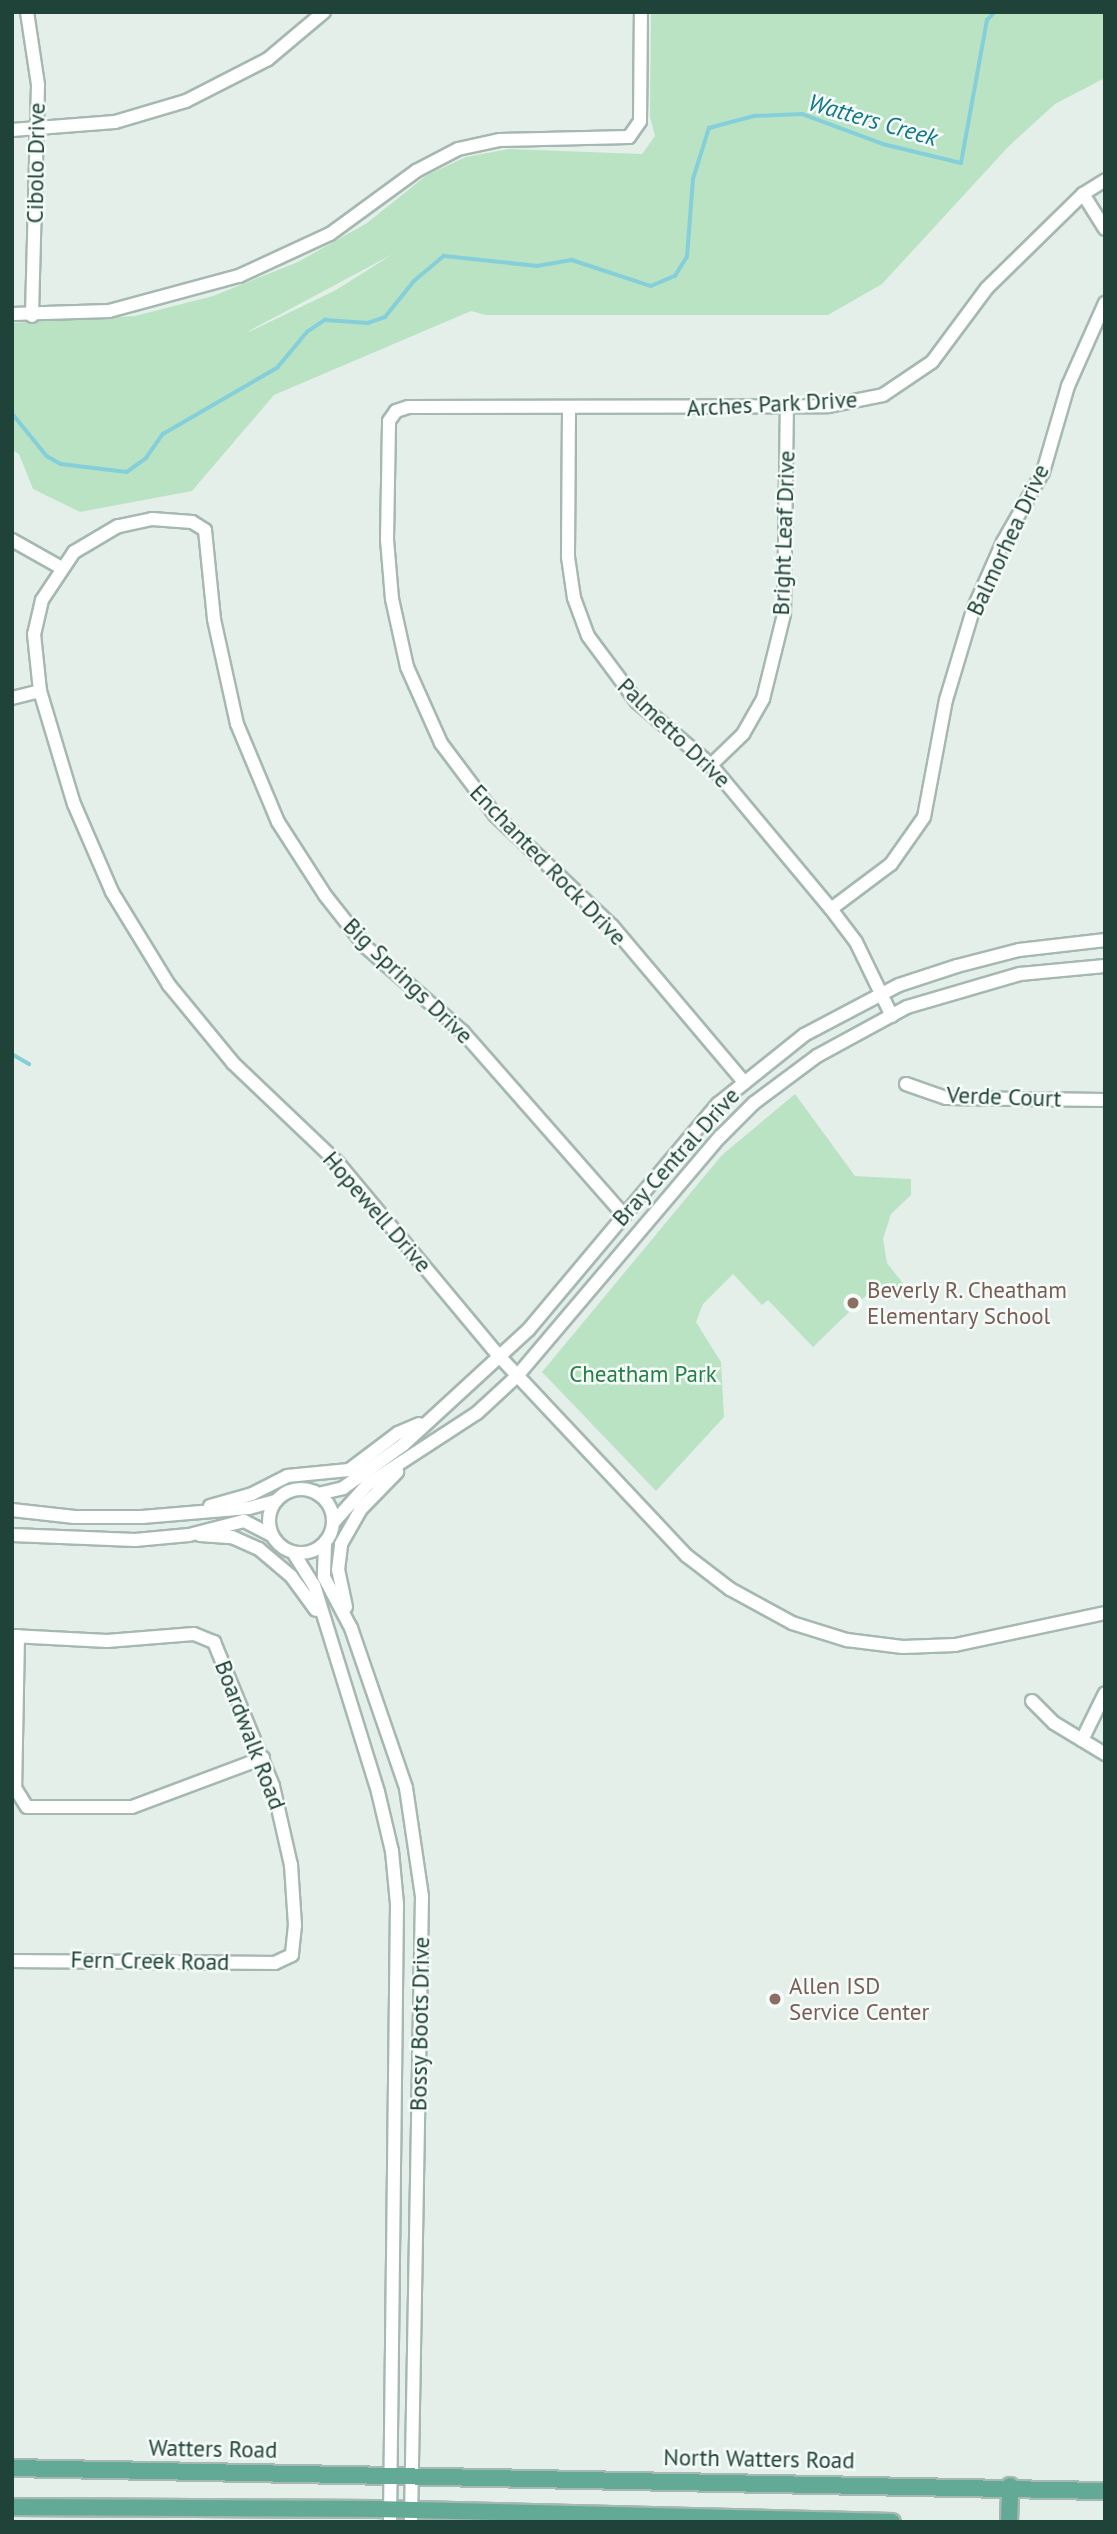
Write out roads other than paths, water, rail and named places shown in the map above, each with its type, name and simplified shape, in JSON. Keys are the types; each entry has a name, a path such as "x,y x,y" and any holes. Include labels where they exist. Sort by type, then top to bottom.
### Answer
{"main road":[{"name":"Watters Road","path":"12,2468 412,2476"},
{"name":"North Watters Road","path":"412,2476 1010,2486 1105,2491"},
{"path":"1009,2522 1010,2486"},
{"path":"12,2507 390,2516 892,2522"}],"street":[{"name":"Cibolo Drive","path":"27,12 36,58 37,131 32,316"},
{"path":"12,130 37,131 115,122 215,90 268,59 324,12"},
{"path":"12,314 32,316 145,304 252,271 330,234 416,171 458,149 500,140 629,138 640,121 641,12"},
{"name":"Arches Park Drive","path":"393,413 408,407 569,410 852,404 901,385 932,362 987,288 1083,194 1105,180"},
{"path":"1083,194 1105,229"},
{"name":"Balmorhea Drive","path":"831,909 891,864 924,817 946,700 973,610 1003,542 1043,472 1068,386 1105,303"},
{"name":"Bright Leaf Drive","path":"711,765 743,734 763,699 784,614 787,406"},
{"name":"Palmetto Drive","path":"569,410 568,557 574,598 588,636 636,702 711,765 831,909 856,942 892,1016"},
{"name":"Enchanted Rock Drive","path":"393,413 387,436 392,599 407,667 441,743 495,815 612,926 744,1082"},
{"name":"Hopewell Drive","path":"192,522 152,519 118,526 93,538 60,567 42,600 34,634 40,691 74,804 112,892 169,985 233,1063 374,1203 517,1376 687,1556 730,1590 792,1623 846,1640 904,1647 1009,1636 1105,1613"},
{"name":"Big Springs Drive","path":"192,522 205,530 209,541 214,619 237,724 278,822 324,894 366,947 463,1032 622,1213"},
{"path":"12,540 60,567"},
{"path":"12,698 40,691"},
{"name":"Bray Central Drive","path":"318,1494 348,1484 403,1445 422,1423 529,1329 622,1213 718,1104 804,1035 881,995 982,958 1105,940"},
{"name":"Bray Central Drive","path":"333,1523 368,1483 477,1413 517,1376 684,1178 754,1103 817,1056 892,1016 1020,974 1105,966"},
{"name":"Verde Court","path":"906,1084 946,1098 1105,1100"},
{"path":"197,1511 252,1494 287,1476 328,1476 349,1470 398,1433 422,1423"},
{"path":"351,1628 338,1570 344,1536 361,1508 387,1480 430,1445"},
{"path":"12,1510 109,1518 248,1508 276,1501 298,1489 318,1494 331,1508 333,1523 325,1543 310,1552 293,1552 272,1535 244,1521 189,1535"},
{"path":"272,1535 269,1515 276,1501"},
{"path":"12,1535 121,1540 189,1535 232,1537 270,1556 308,1596 328,1636"},
{"name":"Bossy Boots Drive","path":"325,1543 324,1577 351,1628 406,1788 422,1896 411,2516"},
{"name":"Bossy Boots Drive","path":"293,1552 314,1585 385,1819 397,1904 390,2516"},
{"name":"Boardwalk Road","path":"15,1636 107,1641 194,1634 209,1637 263,1758 281,1815 294,1889 294,1949 288,1960"},
{"path":"15,1636 15,1788 21,1802 33,1808 132,1807 263,1758"},
{"path":"1082,1740 1105,1693"},
{"path":"1032,1701 1082,1740 1105,1754"},
{"name":"Fern Creek Road","path":"12,1961 288,1960"}],"waterway":[{"name":"Watters Creek","path":"12,413 47,456 61,464 127,472 146,458 163,434 277,368 307,332 325,320 368,323 385,317 414,281 444,256 537,266 572,260 651,286 675,276 687,257 693,179 709,128 754,116 802,114 883,144 961,163 987,20 995,12"},
{"path":"12,1054 29,1064"}],"place":[{"name":"Beverly R. Cheatham Elementary School","path":"853,1303"},
{"name":"Allen ISD Service Center","path":"775,1999"}],"park label":[{"name":"Cheatham Park","path":"643,1374"}]}
